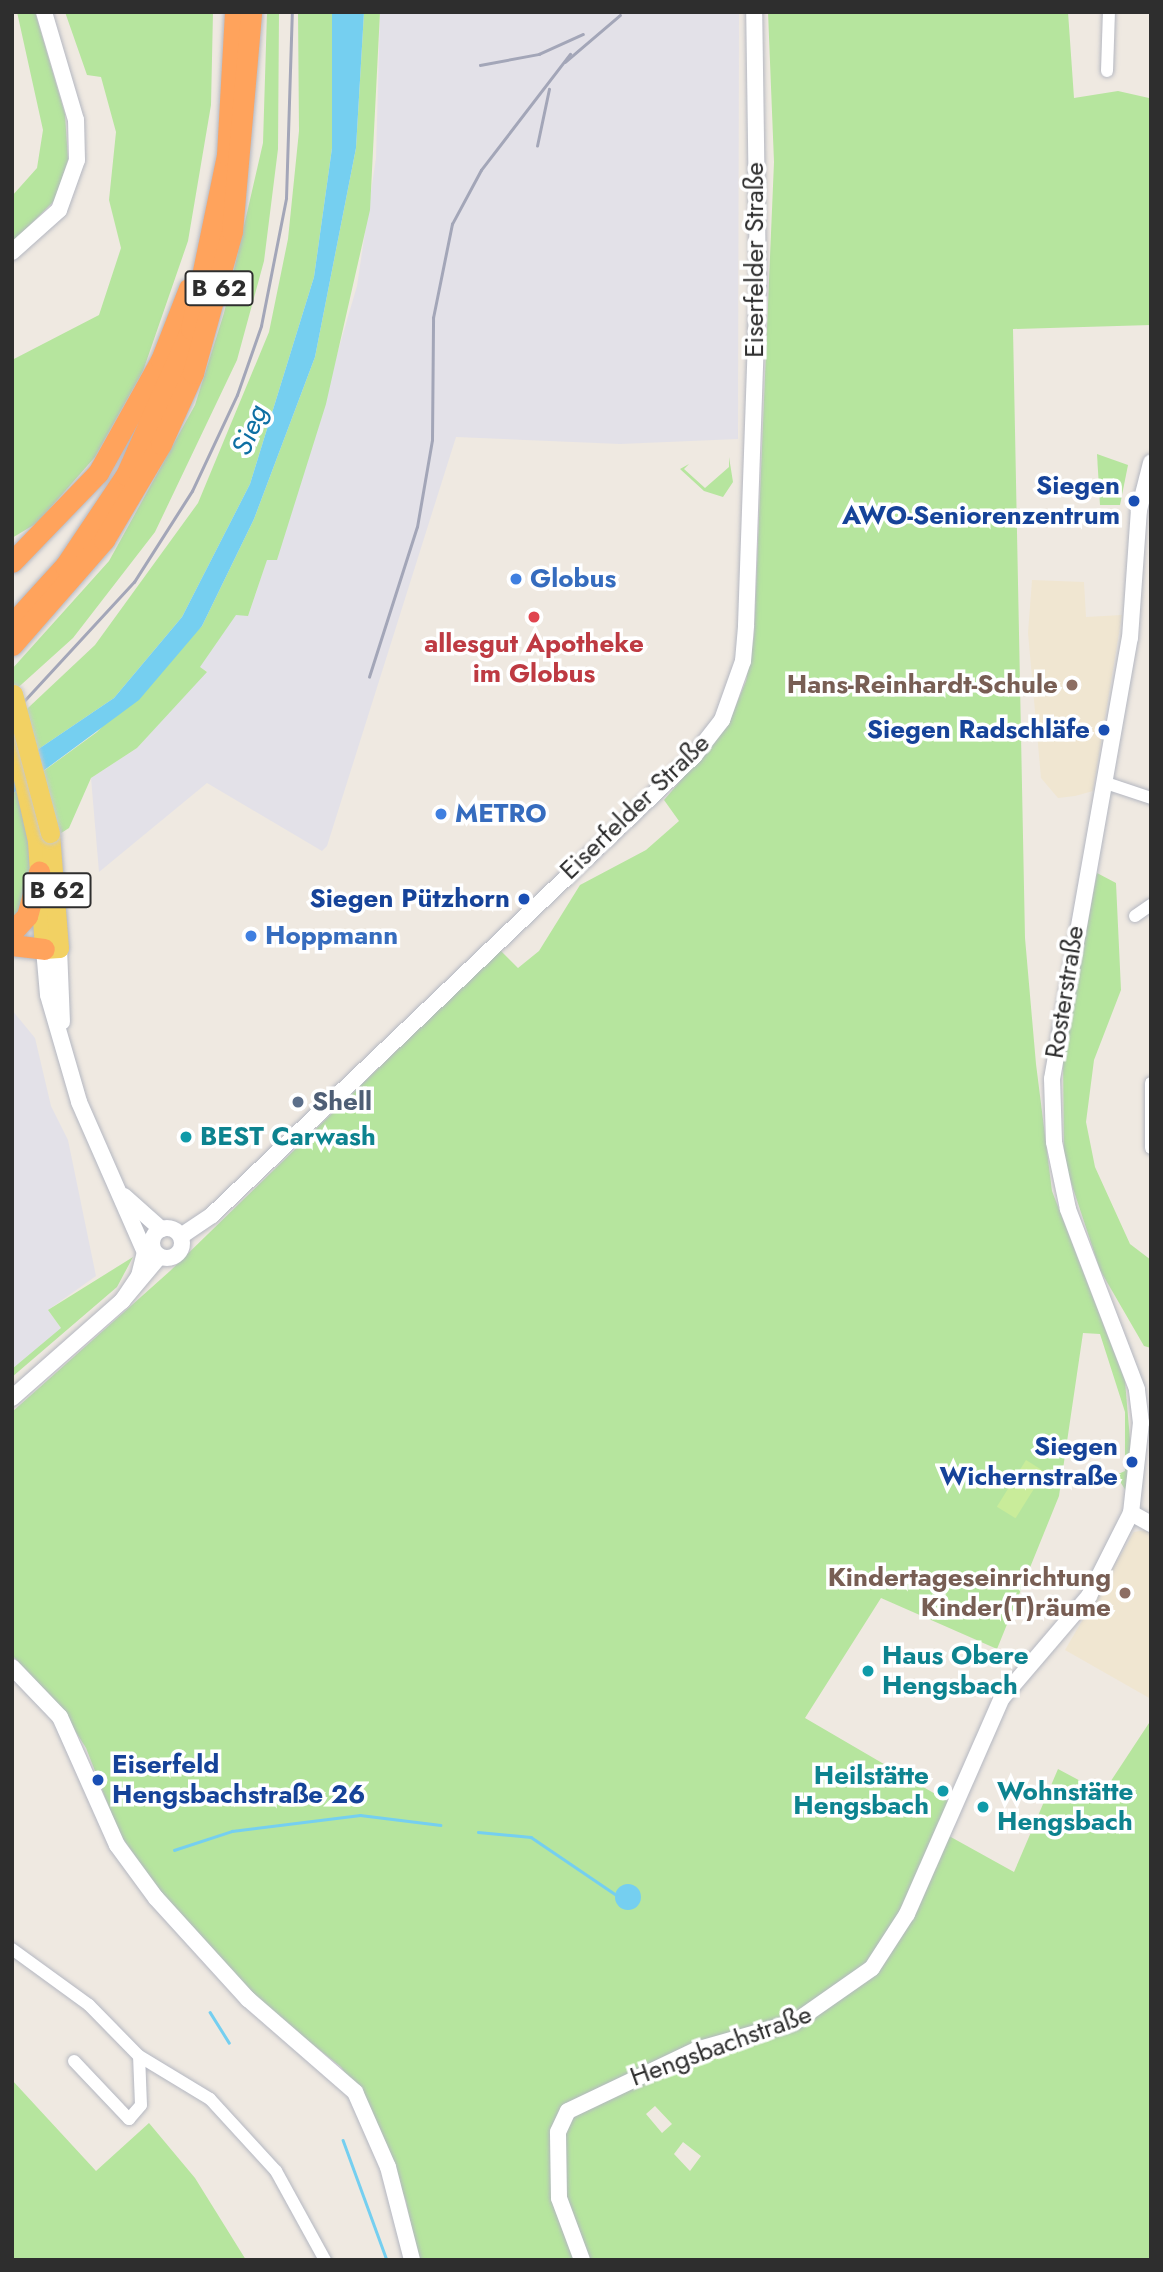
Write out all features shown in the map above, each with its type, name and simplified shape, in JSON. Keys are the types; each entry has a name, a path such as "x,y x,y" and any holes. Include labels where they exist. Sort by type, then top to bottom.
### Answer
{"highway":[{"name":"B 62","path":"12,624 90,531 163,402 200,296 227,155 235,12"},
{"name":"B 62","path":"12,645 110,530 162,444 193,373 238,195 251,12"},
{"name":"B 62","path":"17,555 98,473 155,372 194,276 227,155"},
{"name":"B 62","path":"12,932 27,915 39,872"},
{"name":"B 62","path":"12,945 51,949"},
{"name":"B 62","path":"12,954 51,949"}],"main road":[{"name":"B 62","path":"12,692 43,837 51,949"},
{"name":"B 62","path":"12,730 43,837 39,872 51,949"}],"street":[{"path":"12,252 59,210 77,160 76,120 44,12"},
{"name":"Eiserfelder Straße","path":"12,1398 122,1301 159,1257 176,1256 181,1236 219,1209 694,756 722,719 743,661 746,625 758,284 754,12"},
{"path":"1107,71 1109,12"},
{"name":"Rosterstraße","path":"1131,1513 1141,1423 1137,1389 1068,1209 1052,1120 1059,1018 1130,638 1139,510 1151,463"},
{"path":"1103,782 1151,797"},
{"path":"1135,916 1151,905"},
{"path":"51,949 48,995 79,1102 145,1259 122,1301"},
{"path":"1151,1083 1151,1148"},
{"path":"118,1190 157,1233 159,1257"},
{"path":"157,1233 181,1236"},
{"path":"1131,1513 1151,1524"},
{"name":"Hengsbachstraße","path":"582,2260 559,2198 558,2132 568,2111 696,2050 794,2022 872,1968 907,1914 1002,1698 1089,1596 1131,1513"},
{"path":"12,1667 60,1717 117,1844 156,1898 248,2000 355,2092 388,2167 412,2260"},
{"path":"12,1949 89,2005 139,2056 210,2099 255,2146 325,2260"},
{"path":"74,2061 129,2119 141,2105 139,2056"}],"shaded area":[{"path":"380,12 739,12 738,439 620,444 456,437 327,846 322,851 207,783 99,872 91,778 137,748 207,671 199,668 236,614 249,613 267,559 277,559 357,286 376,158"},
{"name":"Hans-Reinhardt-Schule","path":"1032,580 1084,582 1086,617 1122,615 1093,791 1075,796 1058,798 1041,778 1028,633"},
{"path":"12,1010 35,1038 51,1106 68,1140 96,1276 48,1310 64,1332 12,1377"},
{"name":"Kindertageseinrichtung Kinder(T)räume","path":"1146,1530 1151,1536 1151,1699 1065,1650 1134,1532"}],"green space":[{"path":"17,12 35,12 65,114 68,160 55,200 12,243 12,196 37,168 43,130"},
{"path":"65,12 213,12 211,105 188,241 143,371 95,457 37,523 12,538 12,360 99,315 121,248 109,200 116,132 101,77 87,75"},
{"path":"267,12 279,12 278,149 264,261 237,360 155,532 73,638 12,693 12,669 109,561 195,405 224,313 263,143"},
{"path":"298,12 332,12 332,148 314,277 250,484 182,617 114,698 12,767 12,723 95,645 198,503 269,332 288,239 299,131"},
{"path":"364,12 380,12 370,210 326,404 277,560 267,560 248,616 236,615 200,667 207,672 137,748 91,778 69,828 30,853 30,889 12,925 12,794 97,732 202,626 254,519 315,357 356,148"},
{"path":"768,12 1068,12 1074,98 1118,91 1149,98 1151,77 1151,325 1013,329 1025,938 1036,1064 1052,1191 1125,1381 1131,1451 1126,1491 1116,1475 1125,1471 1125,1412 1100,1334 1083,1333 1059,1496 997,1649 881,1598 805,1718 949,1802 940,1831 1014,1872 1058,1769 1103,1793 1151,1720 1151,2260 418,2260 406,2201 369,2107 341,2067 256,1999 159,1890 119,1833 86,1748 58,1704 12,1655 12,1412 170,1271 500,950 518,968 539,951 580,885 646,850 679,821 664,800 727,727 746,681 754,637 774,162","holes":["655,2106 672,2124 662,2133 646,2114","683,2142 701,2156 690,2171 674,2154"]},
{"path":"1097,454 1128,465 1120,505 1100,505"},
{"path":"729,457 733,482 723,497 704,491 680,469 689,464 684,469 705,488 729,467"},
{"path":"1097,873 1116,883 1121,990 1094,1060 1086,1122 1095,1167 1130,1244 1151,1260 1151,1348 1144,1346 1100,1270 1064,1161 1063,1057"},
{"path":"133,1257 117,1287 12,1377 12,1369 61,1328 48,1310"},
{"path":"1026,1460 1045,1472 1016,1518 997,1507"},
{"path":"12,2080 96,2171 149,2123 195,2178 246,2260 12,2260"}],"water":[{"path":"332,12 364,12 356,148 315,357 254,519 202,626 139,700 12,794 12,767 114,698 182,617 250,484 314,277 332,148"},
{"path":"628,1884 637,1888 641,1897 637,1906 628,1910 619,1906 615,1897 619,1888"}],"waterway":[{"path":"174,1850 232,1831 360,1815 440,1825"},
{"path":"478,1832 531,1837 615,1894"},
{"path":"210,2012 229,2042"},
{"path":"343,2140 387,2260"}],"railway":[{"path":"12,714 134,582 192,491 237,395 261,326 286,198 292,12"},
{"path":"565,62 620,15"},
{"path":"480,65 539,54 583,34"},
{"path":"369,677 417,527 432,440 433,318 452,224 481,170 570,54"},
{"path":"537,146 549,89"}],"place":[{"name":"Siegen AWO-Seniorenzentrum","path":"1134,501"},
{"name":"Globus","path":"516,579"},
{"name":"allesgut Apotheke im Globus","path":"534,617"},
{"name":"Hans-Reinhardt-Schule","path":"1072,685"},
{"name":"Siegen Radschläfe","path":"1104,730"},
{"name":"METRO","path":"441,814"},
{"name":"Siegen Pützhorn","path":"524,899"},
{"name":"Hoppmann","path":"251,936"},
{"name":"Shell","path":"298,1102"},
{"name":"BEST Carwash","path":"186,1137"},
{"name":"Siegen Wichernstraße","path":"1132,1462"},
{"name":"Kindertageseinrichtung Kinder(T)räume","path":"1125,1593"},
{"name":"Haus Obere Hengsbach","path":"868,1671"},
{"name":"Eiserfeld Hengsbachstraße 26","path":"98,1780"},
{"name":"Heilstätte Hengsbach","path":"943,1791"},
{"name":"Wohnstätte Hengsbach","path":"983,1807"}],"water label":[{"name":"Sieg","path":"250,430"}]}
